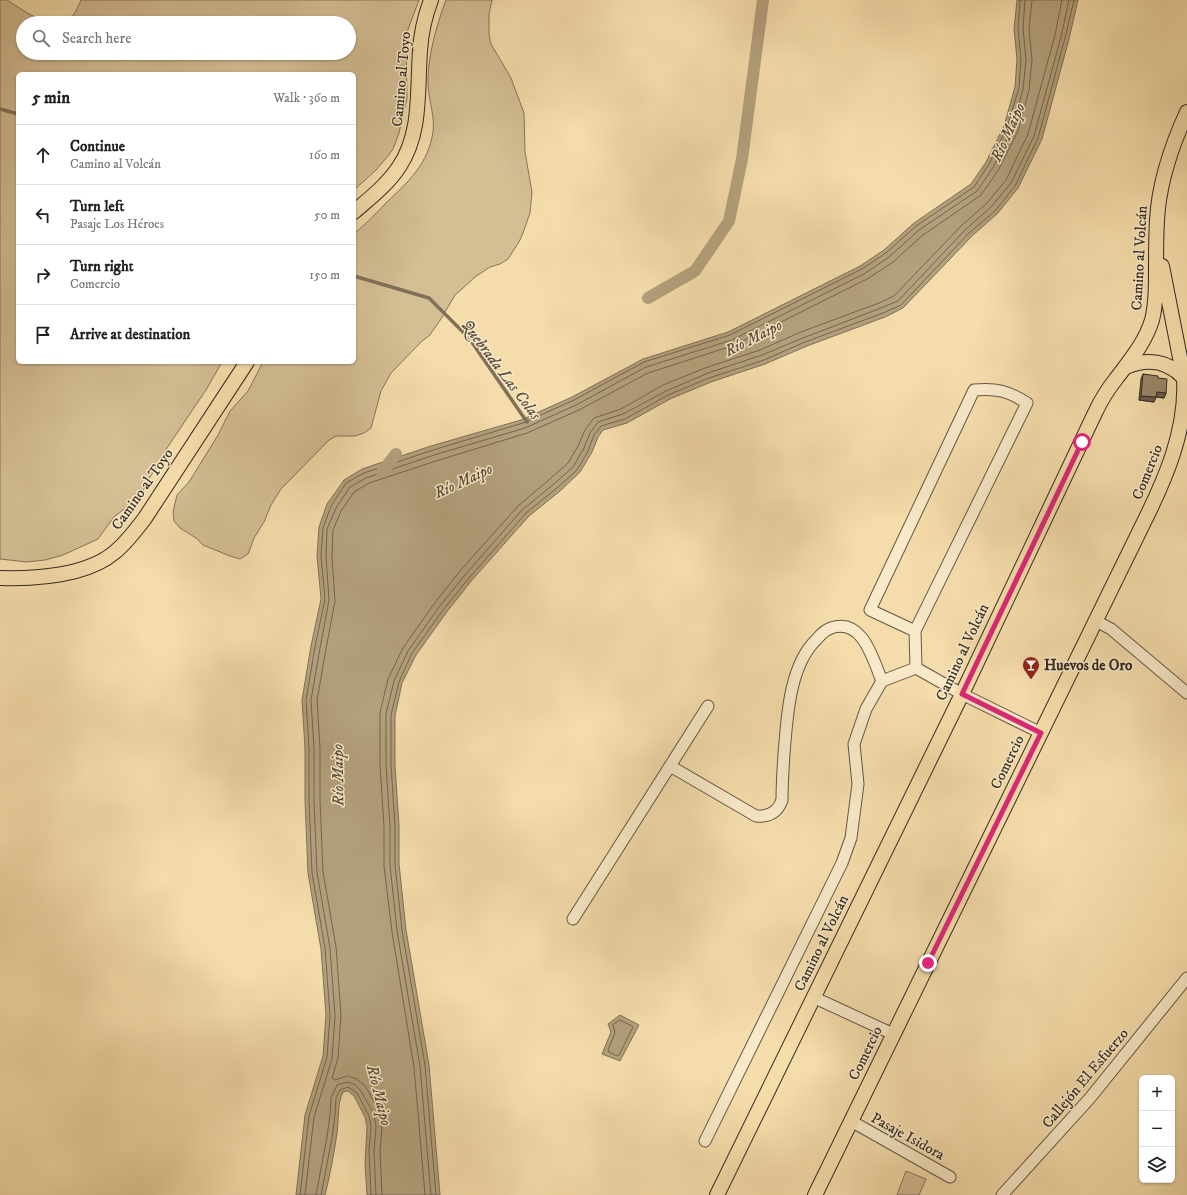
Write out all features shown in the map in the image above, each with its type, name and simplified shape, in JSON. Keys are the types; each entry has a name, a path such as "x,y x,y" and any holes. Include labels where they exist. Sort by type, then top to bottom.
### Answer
{"main road":[{"name":"Camino al Toyo","path":"356,210 393,176 406,154 412,139 417,107 422,32 431,0"},
{"name":"Camino al Volcán","path":"717,1195 962,694 1100,403 1141,345 1147,333 1156,296 1156,239 1158,210 1163,177 1175,139 1187,112"},
{"name":"Comercio","path":"815,1195 1155,501 1164,478 1178,438 1184,412 1185,391 1184,378 1156,239"},
{"path":"1126,367 1142,362 1159,363 1173,368 1184,378"},
{"name":"Camino al Toyo","path":"0,578 41,577 75,571 104,560 114,553 132,535 145,518 246,364"}],"street":[{"path":"915,631 870,610 974,390 990,388 1012,394 1027,403 915,631 916,668"},
{"path":"1096,621 1111,629 1187,693"},
{"path":"670,766 756,816 768,816 777,810 782,800 787,719 792,688 803,658 814,641 826,630 831,628 842,626 854,630 863,638 882,681"},
{"path":"916,668 962,694 1041,733"},
{"path":"705,1141 842,863 851,838 858,784 854,744 866,709 882,681 916,668"},
{"path":"573,919 708,706"},
{"name":"Callejón El Esfuerzo","path":"1002,1195 1090,1098 1187,978"},
{"path":"813,997 893,1034"},
{"name":"Pasaje Isidora","path":"851,1121 950,1177"}],"shaded area":[{"path":"0,0 7,0 33,16 16,16 16,60 356,60 356,16 72,16 81,0 419,0 406,35 407,98 399,133 393,149 388,156 376,170 356,188 356,72 16,72 16,364 221,364 206,390 167,448 164,456 148,480 141,496 114,517 98,539 63,555 45,560 27,562 0,559"},
{"path":"446,0 492,0 489,14 489,35 491,44 511,78 524,113 525,152 532,192 530,213 519,242 508,259 500,264 490,267 475,277 455,295 429,336 422,341 391,373 381,391 371,428 364,433 355,436 336,436 329,440 281,489 254,538 248,554 240,559 203,545 196,538 180,528 174,521 173,512 177,495 189,482 218,435 230,411 248,391 262,364 356,364 356,232 403,187 422,163 427,153 433,132 433,115 429,98 428,75 431,54"},
{"path":"906,1171 926,1179 919,1195 897,1195"}],"water":[{"name":"Río Maipo","path":"1017,0 1078,0 1042,139 1018,188 998,213 972,236 903,308 885,317 807,346 765,364 711,382 670,399 627,423 603,430 580,472 560,491 529,516 472,580 416,655 402,683 395,716 395,765 399,826 399,864 406,930 429,1065 440,1195 367,1195 365,1163 367,1127 365,1117 354,1096 348,1091 343,1092 341,1097 338,1112 336,1141 325,1195 296,1195 305,1115 323,1056 326,1015 321,949 308,873 305,800 305,748 302,700 321,599 317,556 319,527 327,504 344,480 362,469 431,446 521,420 572,397 643,359 728,332 860,266 884,250 914,223 971,184 986,162 1004,126 1015,87 1017,59 1014,29"},
{"path":"620,1015 639,1025 620,1061 602,1054 611,1032 608,1024"}],"building":[{"path":"1143,374 1167,379 1166,393 1157,392 1156,397 1141,396"}],"waterway":[{"path":"648,298 695,271 729,221 742,159 763,0"},
{"name":"Quebrada Las Colas","path":"0,109 16,113"},
{"name":"Quebrada Las Colas","path":"356,277 429,298 469,338 527,422"},
{"path":"382,472 396,454"}],"place":[{"name":"Huevos de Oro","path":"1031,680"}],"route":[{"path":"928,963 1041,733 962,694 1082,442"}]}
